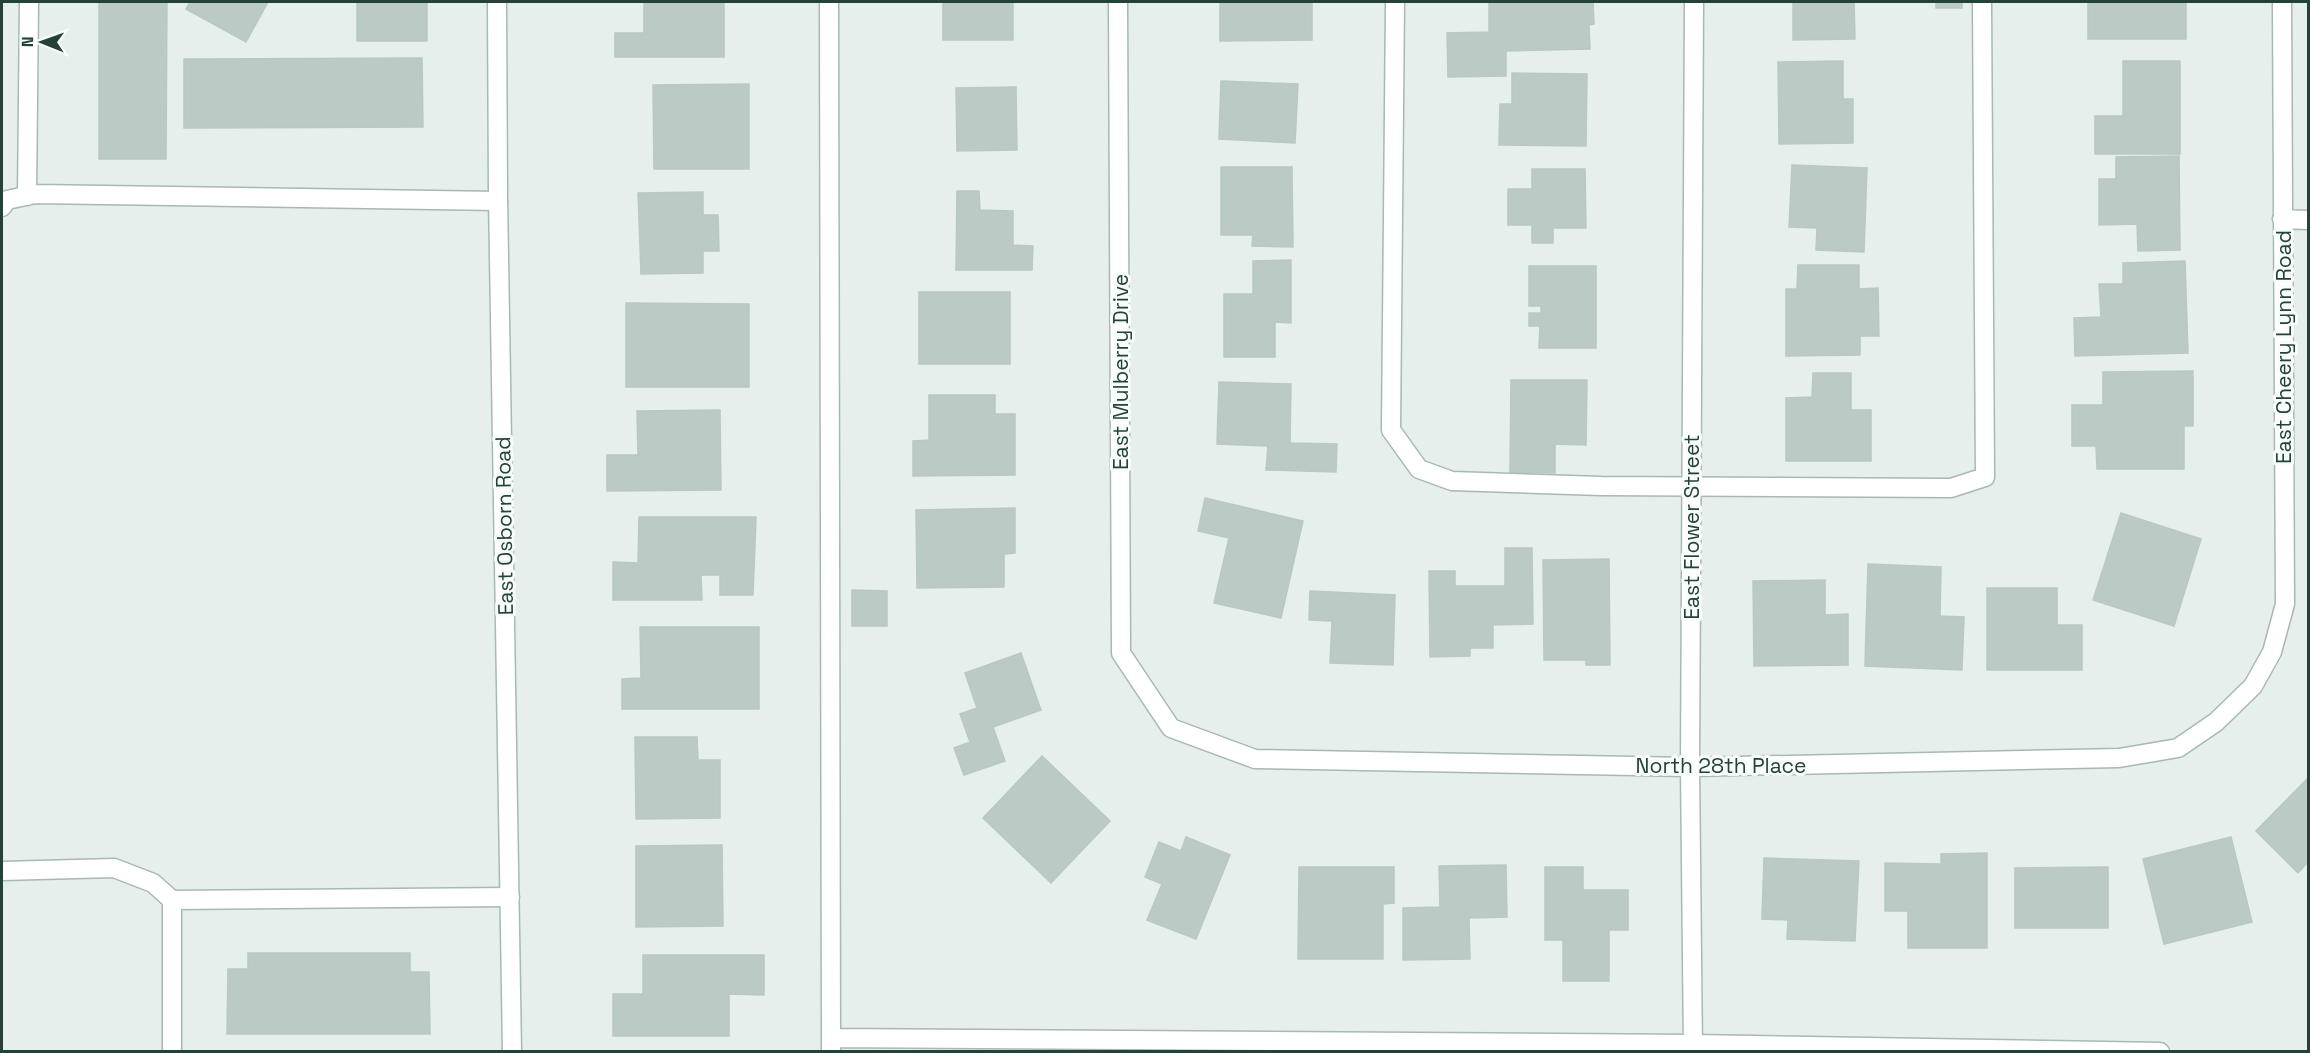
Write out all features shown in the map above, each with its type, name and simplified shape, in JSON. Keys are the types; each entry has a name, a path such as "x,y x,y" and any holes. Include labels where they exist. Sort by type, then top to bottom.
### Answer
{"street":[{"path":"27,196 29,2"},
{"name":"East Osborn Road","path":"497,2 498,201 512,1052"},
{"path":"829,2 831,1045 2160,1052"},
{"name":"East Mulberry Drive","path":"1118,2 1121,653 1171,728"},
{"path":"1395,2 1391,430 1419,469 1452,481 1602,486 1951,488 1985,477 1982,2"},
{"name":"East Flower Street","path":"1693,1048 1690,767 1694,2"},
{"name":"East Cheery Lynn Road","path":"2253,686 2272,652 2285,604 2282,2"},
{"path":"2,207 7,200 35,194 498,201"},
{"path":"2282,219 2308,220"},
{"name":"North 28th Place","path":"1171,728 1255,759 1690,767 2119,758 2178,748 2216,722 2253,686"},
{"path":"2,871 114,868 153,883 172,900 510,897"},
{"path":"172,900 172,1052"}],"building":[{"path":"99,2 167,2 166,159 99,159"},
{"path":"190,2 268,2 246,42 186,9"},
{"path":"357,2 427,2 427,41 357,41"},
{"path":"644,2 724,2 724,57 615,57 615,33 644,33"},
{"path":"943,2 1013,2 1013,40 943,40"},
{"path":"1220,2 1312,2 1312,40 1220,41"},
{"path":"1489,2 1593,2 1594,24 1589,25 1590,49 1506,51 1506,76 1448,77 1447,33 1489,32"},
{"path":"1793,2 1854,2 1855,39 1793,40"},
{"path":"1936,2 1962,2 1962,8 1936,8"},
{"path":"2088,2 2186,2 2186,39 2088,39"},
{"path":"422,58 423,127 184,128 184,59"},
{"path":"1843,61 1843,99 1853,99 1853,143 1779,144 1778,62"},
{"path":"2123,61 2180,61 2180,154 2095,154 2095,116 2123,116"},
{"path":"1512,73 1587,74 1586,146 1499,145 1500,104 1512,104"},
{"path":"1221,81 1298,84 1295,143 1219,139"},
{"path":"749,84 749,169 654,169 653,85"},
{"path":"1016,87 1017,150 957,151 956,88"},
{"path":"2179,156 2180,250 2138,251 2137,224 2099,225 2099,179 2116,179 2116,157"},
{"path":"1792,165 1867,168 1864,252 1816,250 1817,228 1789,227"},
{"path":"1221,167 1292,167 1293,247 1252,246 1253,235 1221,235"},
{"path":"1532,169 1585,169 1586,228 1553,228 1553,243 1532,243 1532,225 1508,225 1508,189 1532,189"},
{"path":"957,191 979,191 980,210 1013,211 1013,245 1033,246 1032,270 956,270"},
{"path":"703,192 703,215 718,215 719,251 703,251 703,273 641,274 638,193"},
{"path":"1291,260 1291,323 1275,322 1275,357 1224,357 1224,294 1253,294 1253,261"},
{"path":"2185,261 2188,353 2075,356 2074,318 2101,317 2099,284 2123,284 2123,263"},
{"path":"1798,265 1859,265 1859,289 1878,288 1879,336 1860,336 1860,355 1786,356 1786,289 1797,289"},
{"path":"1529,266 1596,266 1596,348 1539,348 1540,326 1529,326 1529,313 1541,313 1541,306 1529,306"},
{"path":"919,292 1010,292 1010,364 919,364"},
{"path":"626,303 749,304 749,387 626,387"},
{"path":"2193,371 2193,426 2184,426 2184,469 2097,469 2096,446 2072,446 2072,405 2103,405 2103,372"},
{"path":"1813,373 1851,373 1851,410 1871,410 1871,461 1786,461 1786,398 1812,397"},
{"path":"1511,380 1587,380 1586,445 1555,444 1555,473 1510,472"},
{"path":"1219,382 1291,384 1290,443 1337,444 1336,472 1266,470 1268,446 1217,444"},
{"path":"929,395 995,395 995,414 1015,414 1015,475 913,476 913,441 929,440"},
{"path":"720,410 721,490 607,491 607,455 638,455 637,411"},
{"path":"1205,498 1303,521 1281,618 1214,603 1229,538 1198,531"},
{"path":"1015,508 1015,553 1004,554 1004,587 917,588 916,510"},
{"path":"2121,513 2201,539 2174,626 2093,600"},
{"path":"639,517 756,517 753,595 720,595 720,575 701,575 702,600 613,600 613,562 638,563"},
{"path":"1505,548 1532,548 1533,624 1493,625 1493,648 1470,648 1470,656 1430,657 1429,571 1455,571 1455,586 1505,586"},
{"path":"1609,559 1610,665 1586,665 1586,660 1544,660 1543,560"},
{"path":"1868,564 1941,567 1940,616 1964,617 1962,670 1865,666"},
{"path":"1825,580 1825,615 1848,614 1848,665 1754,666 1753,581"},
{"path":"1987,588 2057,588 2057,625 2082,625 2082,670 1987,670"},
{"path":"852,590 887,591 887,626 852,626"},
{"path":"1310,591 1395,595 1393,665 1330,663 1332,621 1309,620"},
{"path":"640,627 759,627 759,709 622,709 622,679 641,678"},
{"path":"1021,653 1041,710 993,727 1005,761 964,775 954,748 970,742 960,714 977,708 965,673"},
{"path":"635,737 697,737 698,760 720,760 720,818 636,819"},
{"path":"1042,756 1110,821 1051,883 983,818"},
{"path":"2308,778 2308,862 2298,873 2256,831"},
{"path":"1186,837 1230,855 1196,939 1147,920 1162,884 1145,877 1159,842 1181,851"},
{"path":"2231,837 2252,922 2164,944 2143,859"},
{"path":"722,845 723,926 636,927 636,846"},
{"path":"1987,853 1987,948 1908,948 1908,911 1885,911 1885,863 1941,864 1941,854"},
{"path":"1764,858 1859,861 1855,941 1787,939 1788,920 1762,919"},
{"path":"1506,865 1507,917 1469,918 1470,959 1403,960 1403,908 1440,907 1439,866"},
{"path":"1299,867 1394,867 1394,903 1383,904 1383,959 1298,959"},
{"path":"1545,867 1583,867 1583,890 1628,890 1628,930 1609,930 1609,981 1563,981 1563,940 1545,940"},
{"path":"2108,867 2108,928 2015,928 2015,868"},
{"path":"248,953 410,953 410,972 429,972 430,1034 227,1034 228,969 248,969"},
{"path":"643,955 764,955 764,995 729,994 729,1036 613,1036 613,994 643,994"}]}
